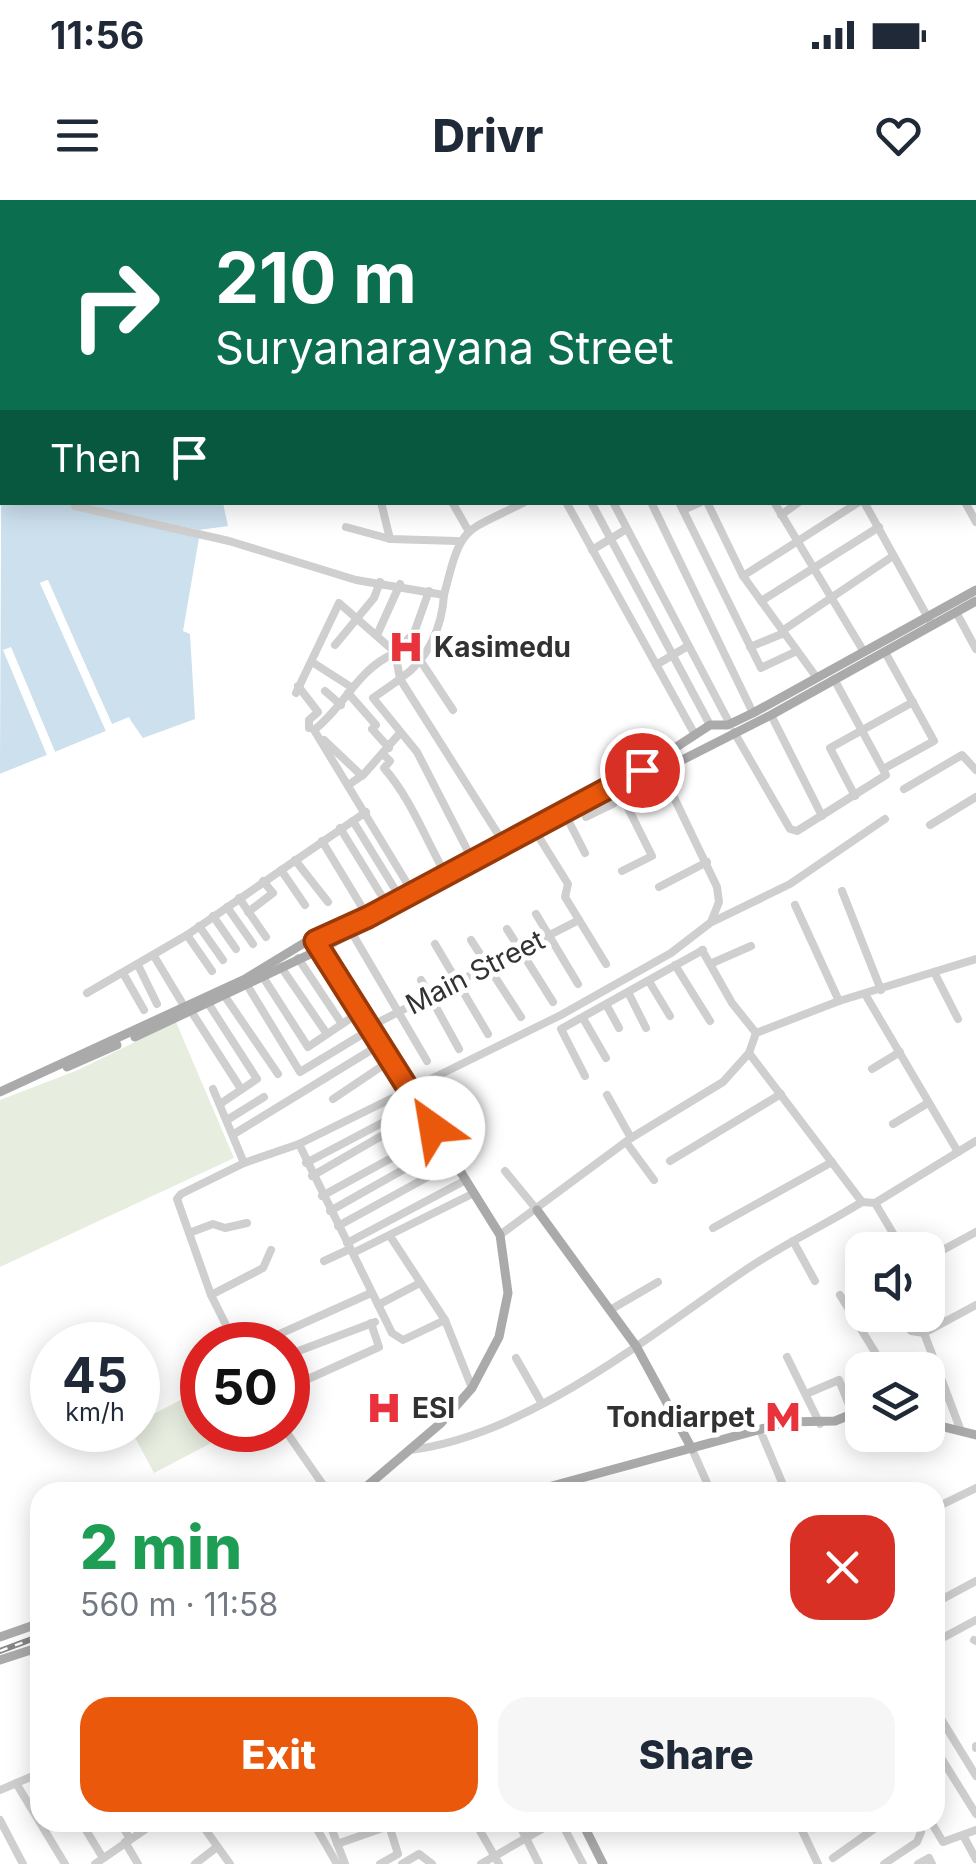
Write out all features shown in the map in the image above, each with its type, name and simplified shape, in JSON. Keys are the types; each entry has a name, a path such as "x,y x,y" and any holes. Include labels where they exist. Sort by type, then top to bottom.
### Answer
{"main road":[{"path":"187,1009 224,996 292,948 319,945 352,933 620,792 710,725 732,728 771,715 885,652 976,590"},
{"path":"0,1095 281,968 446,875 732,728 864,652 976,601"},
{"path":"319,945 500,1235 508,1293 499,1337 472,1388 372,1482"},
{"path":"536,1210 636,1346 692,1450"},
{"path":"569,1482 787,1422 820,1424 845,1416"},
{"path":"945,1427 976,1435"},
{"path":"0,1637 30,1626"},
{"path":"0,1660 30,1650"},
{"path":"587,1832 602,1864"}],"street":[{"path":"382,505 390,539"},
{"path":"454,505 468,530"},
{"path":"474,861 417,752 373,698 420,660 438,629 458,541 468,530 519,505"},
{"path":"568,505 694,734"},
{"path":"593,505 710,725"},
{"path":"614,505 732,728 790,829 797,831 884,779 884,768 834,679"},
{"path":"651,505 753,713"},
{"path":"706,505 743,576 817,678"},
{"path":"776,505 864,652"},
{"path":"781,515 795,505"},
{"path":"743,576 857,505"},
{"path":"864,505 930,621"},
{"path":"75,506 306,562 356,580 400,584 444,595"},
{"path":"681,506 761,668 797,650"},
{"path":"346,527 390,539 458,541"},
{"path":"761,601 879,528"},
{"path":"592,550 626,530"},
{"path":"750,647 783,632 893,556"},
{"path":"335,646 360,618 380,582"},
{"path":"377,634 400,584"},
{"path":"413,893 314,730 341,705 371,664 394,653 414,634 428,591"},
{"path":"624,606 640,597"},
{"path":"308,728 309,720 318,712 297,689 340,603 394,653 400,678 505,845"},
{"path":"956,612 976,649"},
{"path":"656,665 688,646"},
{"path":"884,768 934,741 885,652"},
{"path":"420,660 453,710"},
{"path":"312,662 349,690 376,725 372,729 390,761 384,768 414,808 424,839 446,875"},
{"path":"324,691 341,705"},
{"path":"855,796 830,751 913,702"},
{"path":"771,715 822,816"},
{"path":"350,784 400,733"},
{"path":"320,738 362,776"},
{"path":"904,789 962,755 976,770"},
{"path":"658,766 707,862 719,902 710,923"},
{"path":"620,792 652,856 622,872"},
{"path":"930,826 976,797"},
{"path":"584,810 586,817 612,804"},
{"path":"88,992 187,935 366,812"},
{"path":"567,818 585,853"},
{"path":"224,1322 177,1200 244,1164 299,1144 561,1015 695,937 710,923 790,884 885,819"},
{"path":"353,821 401,899"},
{"path":"340,828 388,906"},
{"path":"537,834 568,884 564,895 606,964"},
{"path":"322,842 368,917"},
{"path":"296,860 328,902"},
{"path":"658,888 707,862"},
{"path":"281,870 306,905"},
{"path":"248,912 273,894 264,881"},
{"path":"842,890 881,990"},
{"path":"239,898 266,936"},
{"path":"795,905 838,1000"},
{"path":"227,907 253,944"},
{"path":"536,914 578,984"},
{"path":"213,916 236,949"},
{"name":"Main Street","path":"246,982 300,1072 396,1012 579,920"},
{"path":"199,926 224,960"},
{"path":"507,929 553,1002"},
{"path":"352,933 427,1062"},
{"path":"187,935 212,971"},
{"path":"695,937 756,1033"},
{"path":"471,940 520,1017"},
{"path":"435,944 488,1034"},
{"path":"710,964 752,946"},
{"path":"585,1076 560,1032 702,950"},
{"path":"154,956 241,1089"},
{"path":"298,958 342,1024"},
{"path":"500,1235 629,1140 723,1082 749,1053 756,1033 838,1000 976,959"},
{"path":"138,965 157,1004"},
{"path":"675,965 710,1021"},
{"path":"281,968 327,1034"},
{"path":"934,972 958,1019"},
{"path":"123,973 144,1010"},
{"path":"263,977 308,1047 360,1012"},
{"path":"421,980 459,1049"},
{"path":"650,983 670,1016"},
{"path":"629,994 646,1028"},
{"path":"865,994 958,1152"},
{"path":"224,996 278,1074"},
{"path":"208,1003 257,1079 220,1104"},
{"path":"607,1006 619,1028"},
{"path":"584,1020 606,1058"},
{"path":"234,1134 380,1044"},
{"path":"872,1068 900,1052"},
{"path":"749,1053 862,1202"},
{"path":"333,1099 391,1060"},
{"path":"213,1088 244,1164"},
{"path":"670,1162 781,1094"},
{"path":"607,1095 654,1180"},
{"path":"228,1120 264,1096"},
{"path":"892,1124 928,1102"},
{"path":"306,1163 420,1108"},
{"path":"312,1176 420,1108"},
{"path":"322,1196 397,1154 433,1128"},
{"path":"410,1450 440,1446 541,1402 636,1346 793,1242 862,1202 875,1202 976,1141"},
{"path":"299,1144 370,1293 397,1340 445,1320"},
{"path":"330,1211 444,1146"},
{"path":"338,1226 455,1162"},
{"path":"713,1228 832,1162"},
{"path":"504,1171 536,1210"},
{"path":"324,1262 466,1180"},
{"path":"350,1248 390,1236 474,1193"},
{"path":"875,1202 893,1232"},
{"path":"189,1233 213,1224 225,1228 247,1224"},
{"path":"945,1249 976,1232"},
{"path":"390,1236 445,1320 472,1388"},
{"path":"793,1242 815,1281"},
{"path":"211,1295 263,1268 271,1250"},
{"path":"610,1310 658,1282"},
{"path":"378,1305 418,1284"},
{"path":"306,1322 370,1293"},
{"path":"840,1294 875,1352"},
{"path":"945,1321 976,1305"},
{"path":"310,1347 384,1318"},
{"path":"310,1378 379,1347 371,1324"},
{"path":"918,1332 924,1333 961,1431"},
{"path":"787,1357 820,1424"},
{"path":"516,1358 541,1402"},
{"path":"806,1394 839,1380 845,1390"},
{"path":"760,1430 782,1482"},
{"path":"692,1450 706,1482"},
{"path":"300,1452 321,1482"},
{"path":"945,1503 976,1488"},
{"path":"945,1597 976,1580"},
{"path":"945,1637 976,1620"},
{"path":"945,1727 976,1776"},
{"path":"945,1750 956,1746"},
{"path":"945,1763 976,1814"},
{"path":"0,1790 30,1777"},
{"path":"16,1783 30,1806"},
{"path":"0,1820 24,1864"},
{"path":"937,1832 943,1842 976,1830"},
{"path":"46,1832 65,1864"},
{"path":"86,1832 99,1861 140,1832"},
{"path":"124,1832 138,1864"},
{"path":"207,1832 230,1864"},
{"path":"320,1832 341,1864"},
{"path":"333,1832 341,1864"},
{"path":"337,1844 368,1832"},
{"path":"385,1863 398,1852 392,1832"},
{"path":"481,1832 497,1860"},
{"path":"523,1832 539,1864"},
{"path":"481,1864 497,1860 538,1832"},
{"path":"564,1832 583,1864"},
{"path":"803,1832 819,1864 835,1861 871,1832"},
{"path":"884,1864 919,1839 921,1832"},
{"path":"964,1837 976,1859"},
{"path":"195,1864 217,1846"},
{"path":"402,1864 419,1854 432,1864"},
{"path":"918,1864 928,1858 932,1864"}],"shaded area":[{"path":"176,1022 234,1158 0,1267 0,1100 78,1070"},
{"path":"180,1400 180,1452 194,1452 154,1473 143,1452 160,1452 160,1411"}],"water":[{"path":"1,505 82,505 199,538 183,631 190,634 195,719 143,738 129,718 112,725 48,580 40,583 106,731 55,752 11,648 4,650 47,755 0,774"},
{"path":"85,505 223,505 228,526 199,530"}],"pier":[{"path":"47,580 112,724 129,717 132,723 0,779 0,774 47,755 3,650 11,647 55,752 106,731 40,583"}],"railway":[{"path":"0,1651 30,1640"}],"place":[{"name":"Kasimedu","path":"406,647"},
{"name":"ESI","path":"384,1408"},
{"name":"Tondiarpet","path":"783,1417"}],"route":[{"path":"433,1128 323,948 315,941 368,917 642,770"}]}
